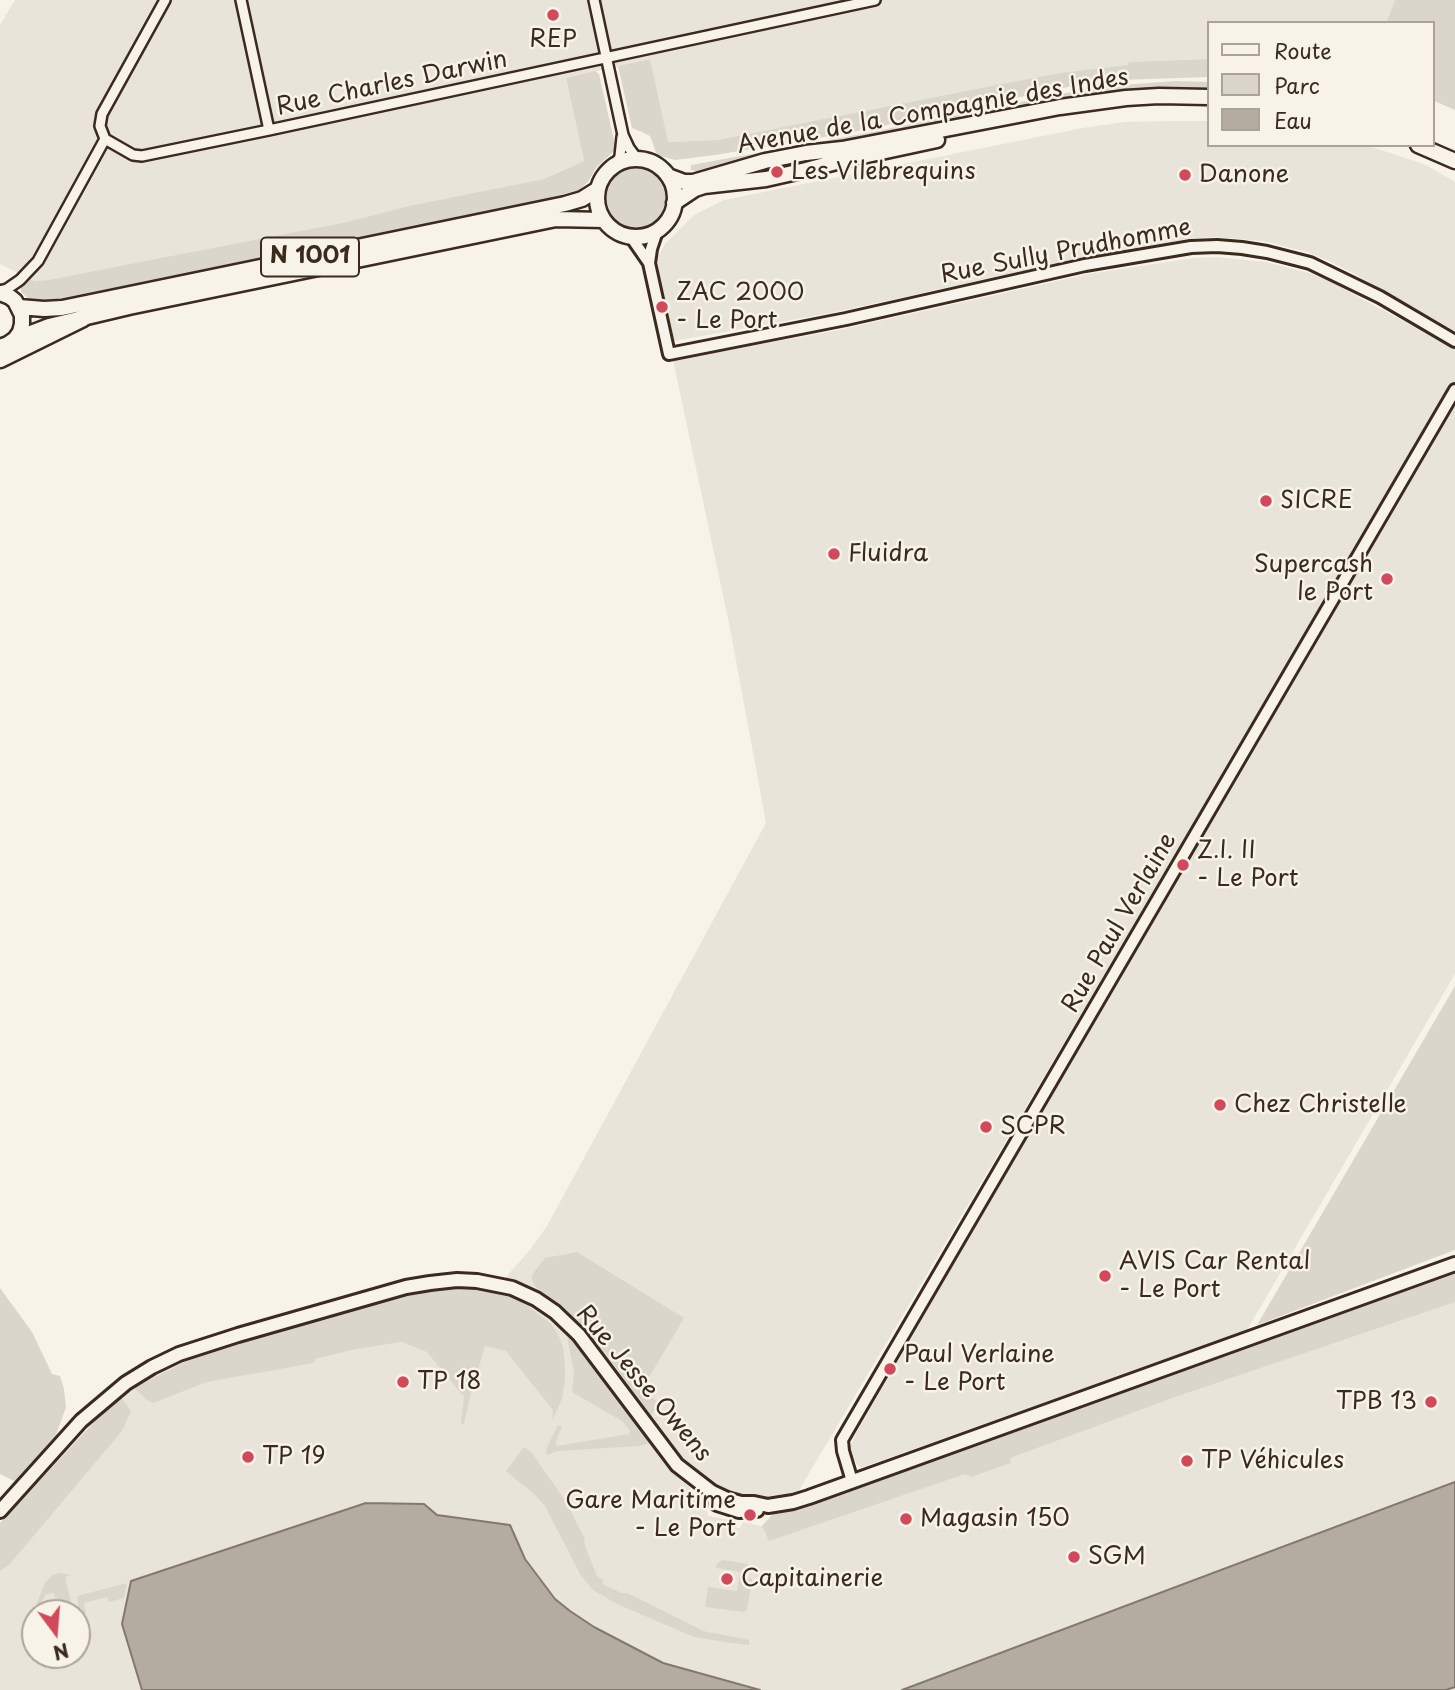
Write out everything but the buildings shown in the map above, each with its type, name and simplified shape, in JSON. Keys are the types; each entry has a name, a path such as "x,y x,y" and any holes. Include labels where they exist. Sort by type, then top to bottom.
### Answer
{"highway":[{"path":"0,359 83,318"}],"main road":[{"name":"Avenue de la Compagnie des Indes","path":"668,176 684,182 693,182 765,161 1074,105 1137,97 1206,97"},
{"name":"Avenue de la Compagnie des Indes","path":"674,202 704,186 766,179 1063,114 1150,103 1206,104"},
{"path":"1434,143 1455,152"},
{"path":"1423,147 1455,161"},
{"path":"638,160 650,162 668,176 674,202 669,219 657,231 631,237 616,232 604,220 597,205 598,189 605,175 617,164 638,160"},
{"name":"N 1001","path":"19,307 62,308 565,204 582,199 598,189"},
{"name":"N 1001","path":"15,339 49,326 130,307 517,226 556,219 604,220"},
{"path":"0,292 10,296 22,315 20,332 15,339 0,347"},
{"path":"852,1481 1455,1265"},
{"name":"Rue Jesse Owens","path":"0,1511 89,1414 126,1383 152,1367 179,1354 238,1335 407,1287 457,1280 512,1288 555,1312 579,1335 689,1482 720,1505 739,1511 754,1510 793,1502 852,1481"}],"street":[{"path":"0,292 32,270 38,261 105,139 100,125 102,114 165,0"},
{"path":"241,0 269,130"},
{"path":"594,0 622,135 638,160"},
{"name":"Rue Charles Darwin","path":"105,139 133,155 142,156 875,0"},
{"path":"617,164 622,135"},
{"path":"649,264 657,231"},
{"path":"631,237 649,264"},
{"name":"Rue Sully Prudhomme","path":"649,264 669,354 846,319 1085,265 1191,247 1217,246 1267,252 1310,263 1380,297 1455,341"},
{"name":"Rue Paul Verlaine","path":"852,1481 842,1440 1455,390"}],"shaded area":[{"path":"15,0 1395,0 1387,21 1206,21 1206,59 1129,62 1129,65 991,86 717,140 667,142 649,59 566,78 584,161 544,179 239,244 35,281 0,264 0,25"},
{"path":"1206,121 1206,147 1372,147 1426,165 1455,182 1455,331 1351,272 1307,252 1263,241 1214,237 1187,239 1082,258 831,313 668,342 654,277 656,260 665,244 694,215 724,200 1083,128 1125,122"},
{"path":"1217,257 1266,262 1327,280 1455,349 1455,382 798,1492 779,1498 759,1499 722,1494 691,1473 583,1331 537,1294 505,1278 547,1226 766,823 730,628 673,360 839,330 1088,274 1193,258"},
{"path":"1455,398 1455,974 1247,1330 860,1468 853,1459 850,1448 854,1437"},
{"path":"1455,1271 1455,1690 0,1690 0,1523 110,1405 140,1384 191,1359 421,1292 453,1288 481,1289 503,1293 528,1303 559,1326 579,1346 666,1462 706,1505 708,1516 730,1520 733,1527 740,1528 743,1522 762,1526 774,1513 811,1503"}],"green space":[{"path":"1395,0 1455,0 1455,110 1434,101 1434,21 1387,21"},
{"path":"650,59 668,142 717,140 1061,73 1128,65 1129,62 1206,59 1206,77 1120,80 1073,86 848,133 675,160 657,155 650,136 632,128 618,66"},
{"path":"595,71 599,74 616,149 596,168 588,182 579,190 54,300 30,300 21,292 21,285 28,278 35,281 48,280 342,223 413,205 544,179 584,161 566,78"},
{"path":"1206,82 1206,91 691,170 691,165 1076,91 1121,85"},
{"path":"634,165 647,168 658,175 665,186 668,199 665,212 658,223 647,230 634,233 621,230 610,223 603,212 600,199 603,186 610,175 621,168"},
{"path":"1455,986 1455,1250 1257,1325"},
{"path":"577,1252 684,1318 641,1391 660,1403 651,1416 585,1328 534,1285 532,1275 545,1258"},
{"path":"1455,1271 1455,1302 1178,1396 1010,1458 1011,1463 971,1477 965,1474 769,1541 762,1526 774,1513 811,1503"},
{"path":"0,1288 32,1332 52,1374 60,1376 66,1407 56,1435 16,1482 0,1474"},
{"path":"453,1288 503,1293 525,1304 551,1324 563,1347 565,1365 562,1399 552,1421 553,1410 506,1351 485,1346 464,1424 461,1424 464,1397 427,1352 402,1342 356,1349 315,1359 314,1363 207,1382 153,1403 134,1388 191,1359 229,1346 421,1292"},
{"path":"566,1332 606,1379 652,1442 640,1446 557,1451 547,1455 546,1449 558,1425 562,1427 555,1444 557,1446 629,1434 630,1431 622,1421 572,1392 574,1372"},
{"path":"121,1397 131,1411 122,1431 9,1565 0,1571 0,1523 110,1405"},
{"path":"524,1447 532,1453 566,1502 585,1539 586,1549 597,1576 603,1580 603,1584 703,1631 749,1640 749,1645 694,1637 617,1604 593,1590 580,1574 545,1506 506,1471"},
{"path":"722,1560 748,1564 744,1577 752,1579 747,1610 743,1612 705,1607 708,1587 737,1591 740,1572 716,1568"},
{"path":"52,1575 71,1575 65,1577 70,1599 56,1599 54,1593 39,1599 45,1583"},
{"path":"127,1583 124,1598 109,1602 107,1597 91,1601 91,1599 77,1599 77,1596"}],"water":[{"path":"1455,1482 1455,1687 1446,1690 902,1690"},
{"path":"366,1503 424,1504 437,1515 510,1525 525,1559 555,1599 594,1627 663,1663 760,1690 142,1690 122,1624 131,1581"}],"place":[{"name":"REP","path":"553,15"},
{"name":"Les Vilebrequins","path":"777,172"},
{"name":"Danone","path":"1185,175"},
{"name":"ZAC 2000 - Le Port","path":"662,307"},
{"name":"SICRE","path":"1266,501"},
{"name":"Fluidra","path":"834,554"},
{"name":"Supercash le Port","path":"1387,579"},
{"name":"Z.I. II - Le Port","path":"1183,865"},
{"name":"Chez Christelle","path":"1220,1105"},
{"name":"SCPR","path":"986,1127"},
{"name":"AVIS Car Rental - Le Port","path":"1105,1276"},
{"name":"Paul Verlaine - Le Port","path":"890,1369"},
{"name":"TP 18","path":"403,1382"},
{"name":"TPB 13","path":"1431,1402"},
{"name":"TP 19","path":"248,1457"},
{"name":"TP Véhicules","path":"1187,1461"},
{"name":"Gare Maritime - Le Port","path":"750,1515"},
{"name":"Magasin 150","path":"906,1519"},
{"name":"SGM","path":"1074,1557"},
{"name":"Capitainerie","path":"727,1579"}]}
